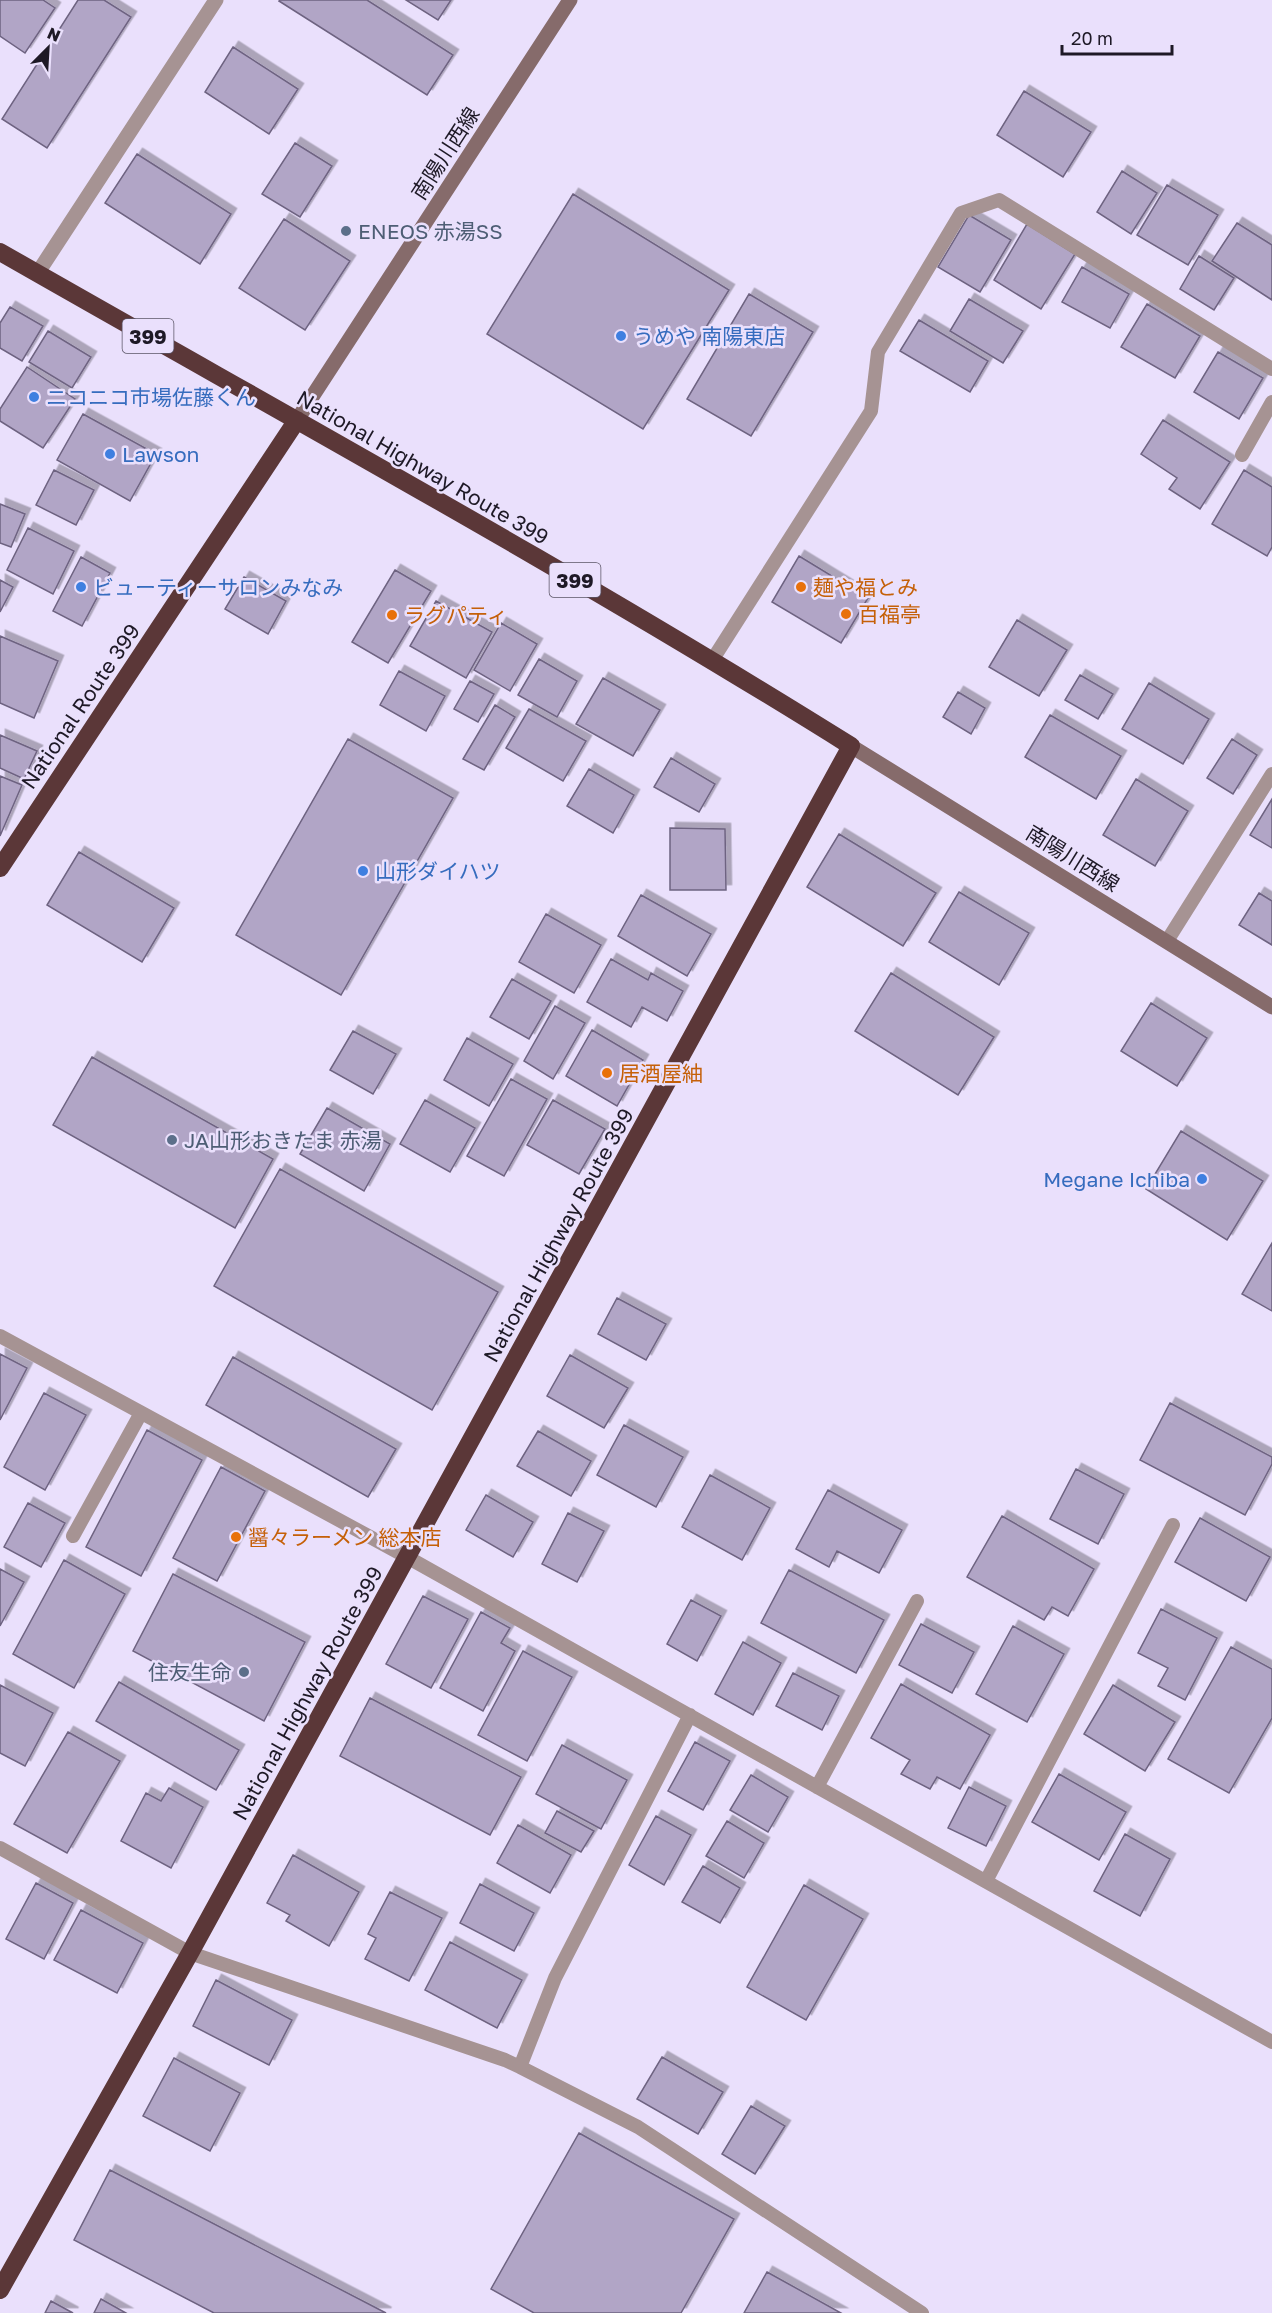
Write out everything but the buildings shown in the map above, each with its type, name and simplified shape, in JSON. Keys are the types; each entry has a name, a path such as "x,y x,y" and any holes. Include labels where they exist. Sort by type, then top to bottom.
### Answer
{"highway":[{"name":"National Highway Route 399","path":"0,252 713,659 851,746 189,1953 0,2290"},
{"name":"National Route 399","path":"0,868 297,420"}],"main road":[{"name":"南陽川西線","path":"297,420 570,0"},
{"name":"南陽川西線","path":"851,746 1272,1007"}],"street":[{"path":"37,274 216,0"}],"lane":[{"path":"713,659 871,411 878,352 961,213 999,200 1272,369"},
{"path":"1242,455 1272,402"},
{"path":"1167,941 1272,774"},
{"path":"0,1335 407,1557 1272,2042"},
{"path":"73,1536 141,1413"},
{"path":"986,1881 1173,1525"},
{"path":"817,1787 917,1601"},
{"path":"520,2067 555,1978 690,1715"},
{"path":"0,1848 189,1953 520,2067 638,2127 922,2313"}],"place":[{"name":"ENEOS 赤湯SS","path":"346,231"},
{"name":"うめや 南陽東店","path":"621,336"},
{"name":"ニコニコ市場佐藤くん","path":"34,397"},
{"name":"Lawson","path":"110,454"},
{"name":"ビューティーサロンみなみ","path":"81,587"},
{"name":"麺や福とみ","path":"801,587"},
{"name":"百福亭","path":"846,614"},
{"name":"ラグパティ","path":"392,615"},
{"name":"山形ダイハツ","path":"363,871"},
{"name":"居酒屋紬","path":"607,1073"},
{"name":"JA山形おきたま 赤湯","path":"172,1140"},
{"name":"Megane Ichiba","path":"1202,1179"},
{"name":"醤々ラーメン 総本店","path":"236,1537"},
{"name":"住友生命","path":"244,1672"}]}
